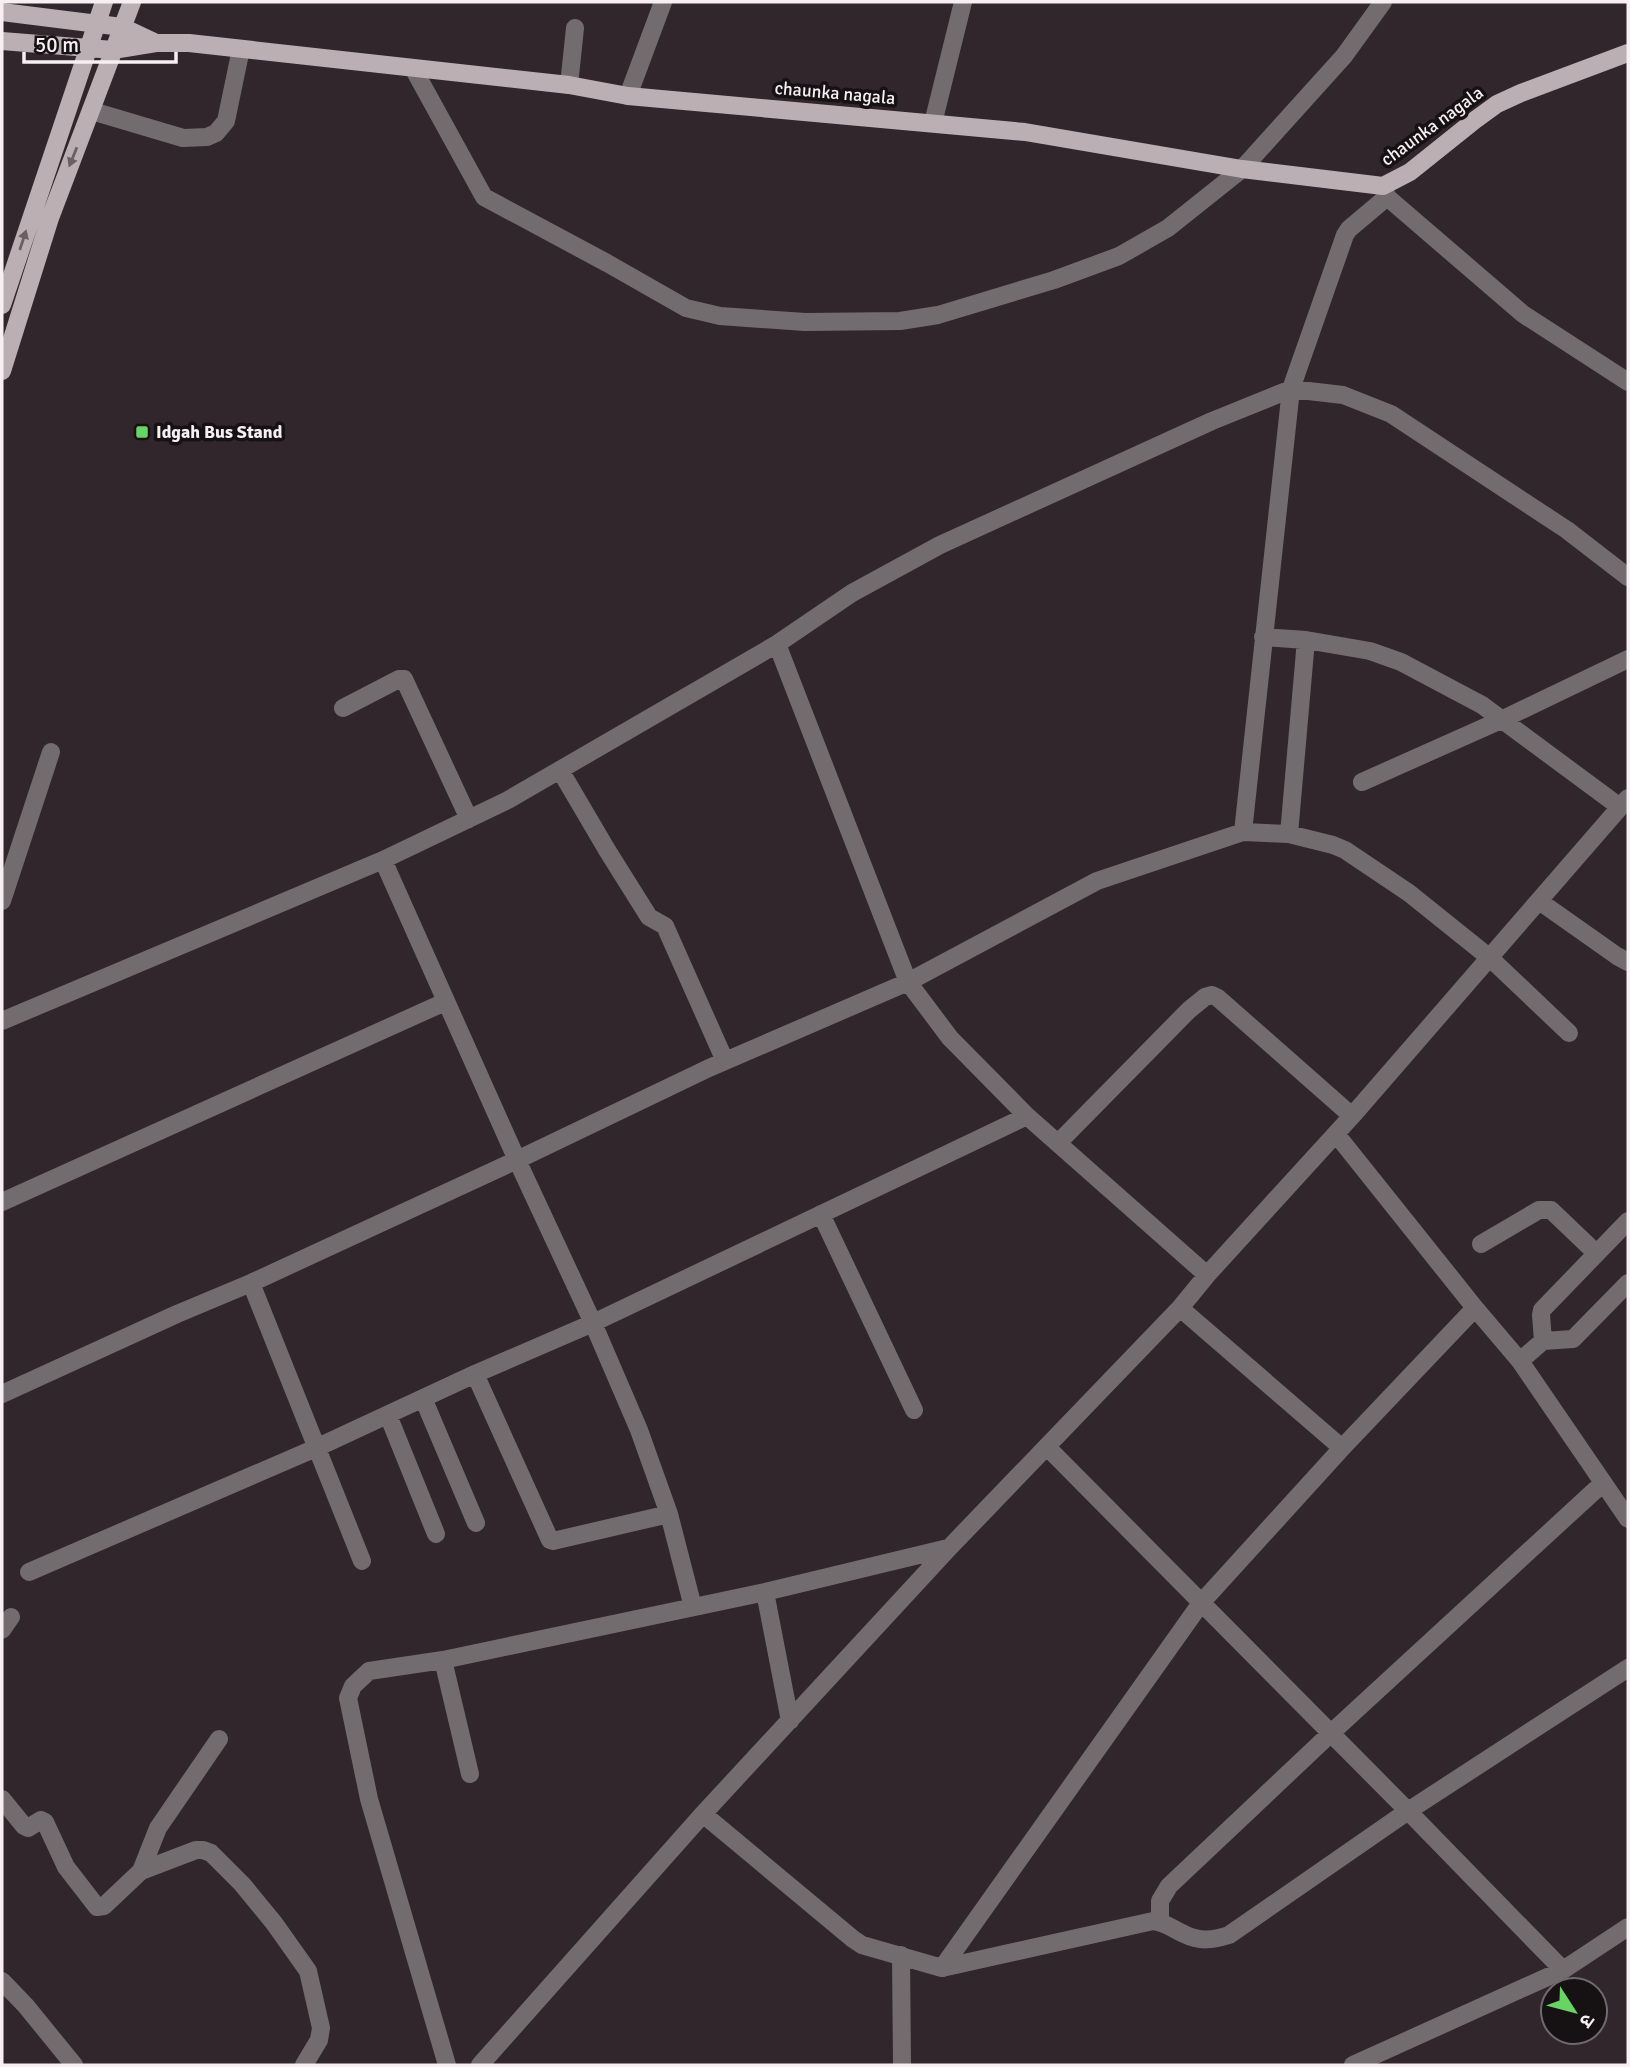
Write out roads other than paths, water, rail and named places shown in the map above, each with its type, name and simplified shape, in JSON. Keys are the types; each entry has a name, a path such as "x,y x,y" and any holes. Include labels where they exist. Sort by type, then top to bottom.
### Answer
{"main road":[{"path":"2,305 104,2"},
{"path":"2,372 50,218 132,2"},
{"path":"2,12 122,27 156,43"},
{"name":"chaunka nagala","path":"2,41 113,50 156,43 189,43 569,85 628,96 1025,132 1385,191 1497,104 1628,53"}],"street":[{"path":"628,96 663,2"},
{"path":"933,123 963,2"},
{"path":"413,68 484,197 686,308 720,316 819,322 900,321 938,315 1054,280 1119,256 1168,228 1242,169 1344,56 1383,2"},
{"path":"569,85 575,28"},
{"path":"92,111 183,138 207,137 216,133 226,121 241,49"},
{"path":"1243,832 1292,389 1349,229 1385,191 1522,313 1628,382"},
{"path":"2,1021 383,860 508,800 777,644 852,593 940,545 1200,426 1292,389 1343,395 1391,414 1567,530 1628,577"},
{"path":"480,2065 703,1814 949,1548 1180,1308 1352,1116 1624,802 1469,697 1401,662 1370,651 1306,640 1263,637"},
{"path":"1289,834 1306,640"},
{"path":"777,644 908,982 950,1038 1027,1116 1207,1275"},
{"path":"1362,782 1502,720 1628,659"},
{"path":"343,708 404,679 469,819"},
{"path":"2,901 51,752"},
{"path":"560,770 649,917 665,926 725,1061"},
{"path":"2,1394 251,1283 725,1061 908,982 1097,881 1243,832 1289,834 1345,850 1409,893 1490,958 1569,1033"},
{"path":"383,860 639,1430 669,1514 693,1607"},
{"path":"1539,901 1628,962"},
{"path":"1058,1143 1189,1010 1205,997 1212,995 1352,1116"},
{"path":"2,1202 445,1002"},
{"path":"29,1572 316,1448 593,1323 1027,1116"},
{"path":"1336,1134 1520,1361 1628,1519"},
{"path":"1481,1244 1539,1210 1547,1209 1596,1253"},
{"path":"821,1214 914,1410"},
{"path":"1543,1341 1542,1310 1628,1221"},
{"path":"251,1283 362,1561"},
{"path":"1520,1361 1543,1341 1573,1339 1628,1283"},
{"path":"1180,1308 1342,1448"},
{"path":"942,1968 1201,1603 1342,1448 1475,1308"},
{"path":"475,1374 550,1540 669,1514"},
{"path":"423,1398 476,1523"},
{"path":"388,1415 436,1534"},
{"path":"1046,1447 1563,1970"},
{"path":"1160,1922 1160,1901 1168,1886 1603,1483"},
{"path":"447,2065 369,1799 348,1698 357,1680 369,1671 443,1660 765,1592 949,1548"},
{"path":"765,1592 790,1721"},
{"path":"443,1660 470,1774"},
{"path":"703,1814 862,1945 942,1968 1153,1921 1184,1935 1207,1940 1229,1935 1408,1811 1628,1668"},
{"path":"141,1871 158,1828 219,1739"},
{"path":"2,1799 27,1828 41,1820 45,1822 66,1867 97,1908 104,1906 141,1871 195,1850 211,1853 274,1923 310,1977 321,2035 304,2065"},
{"path":"1353,2065 1563,1970 1628,1927"},
{"path":"901,1955 902,2065"},
{"path":"2,1981 74,2065"}],"place":[{"name":"Idgah Bus Stand","path":"142,432"}]}
